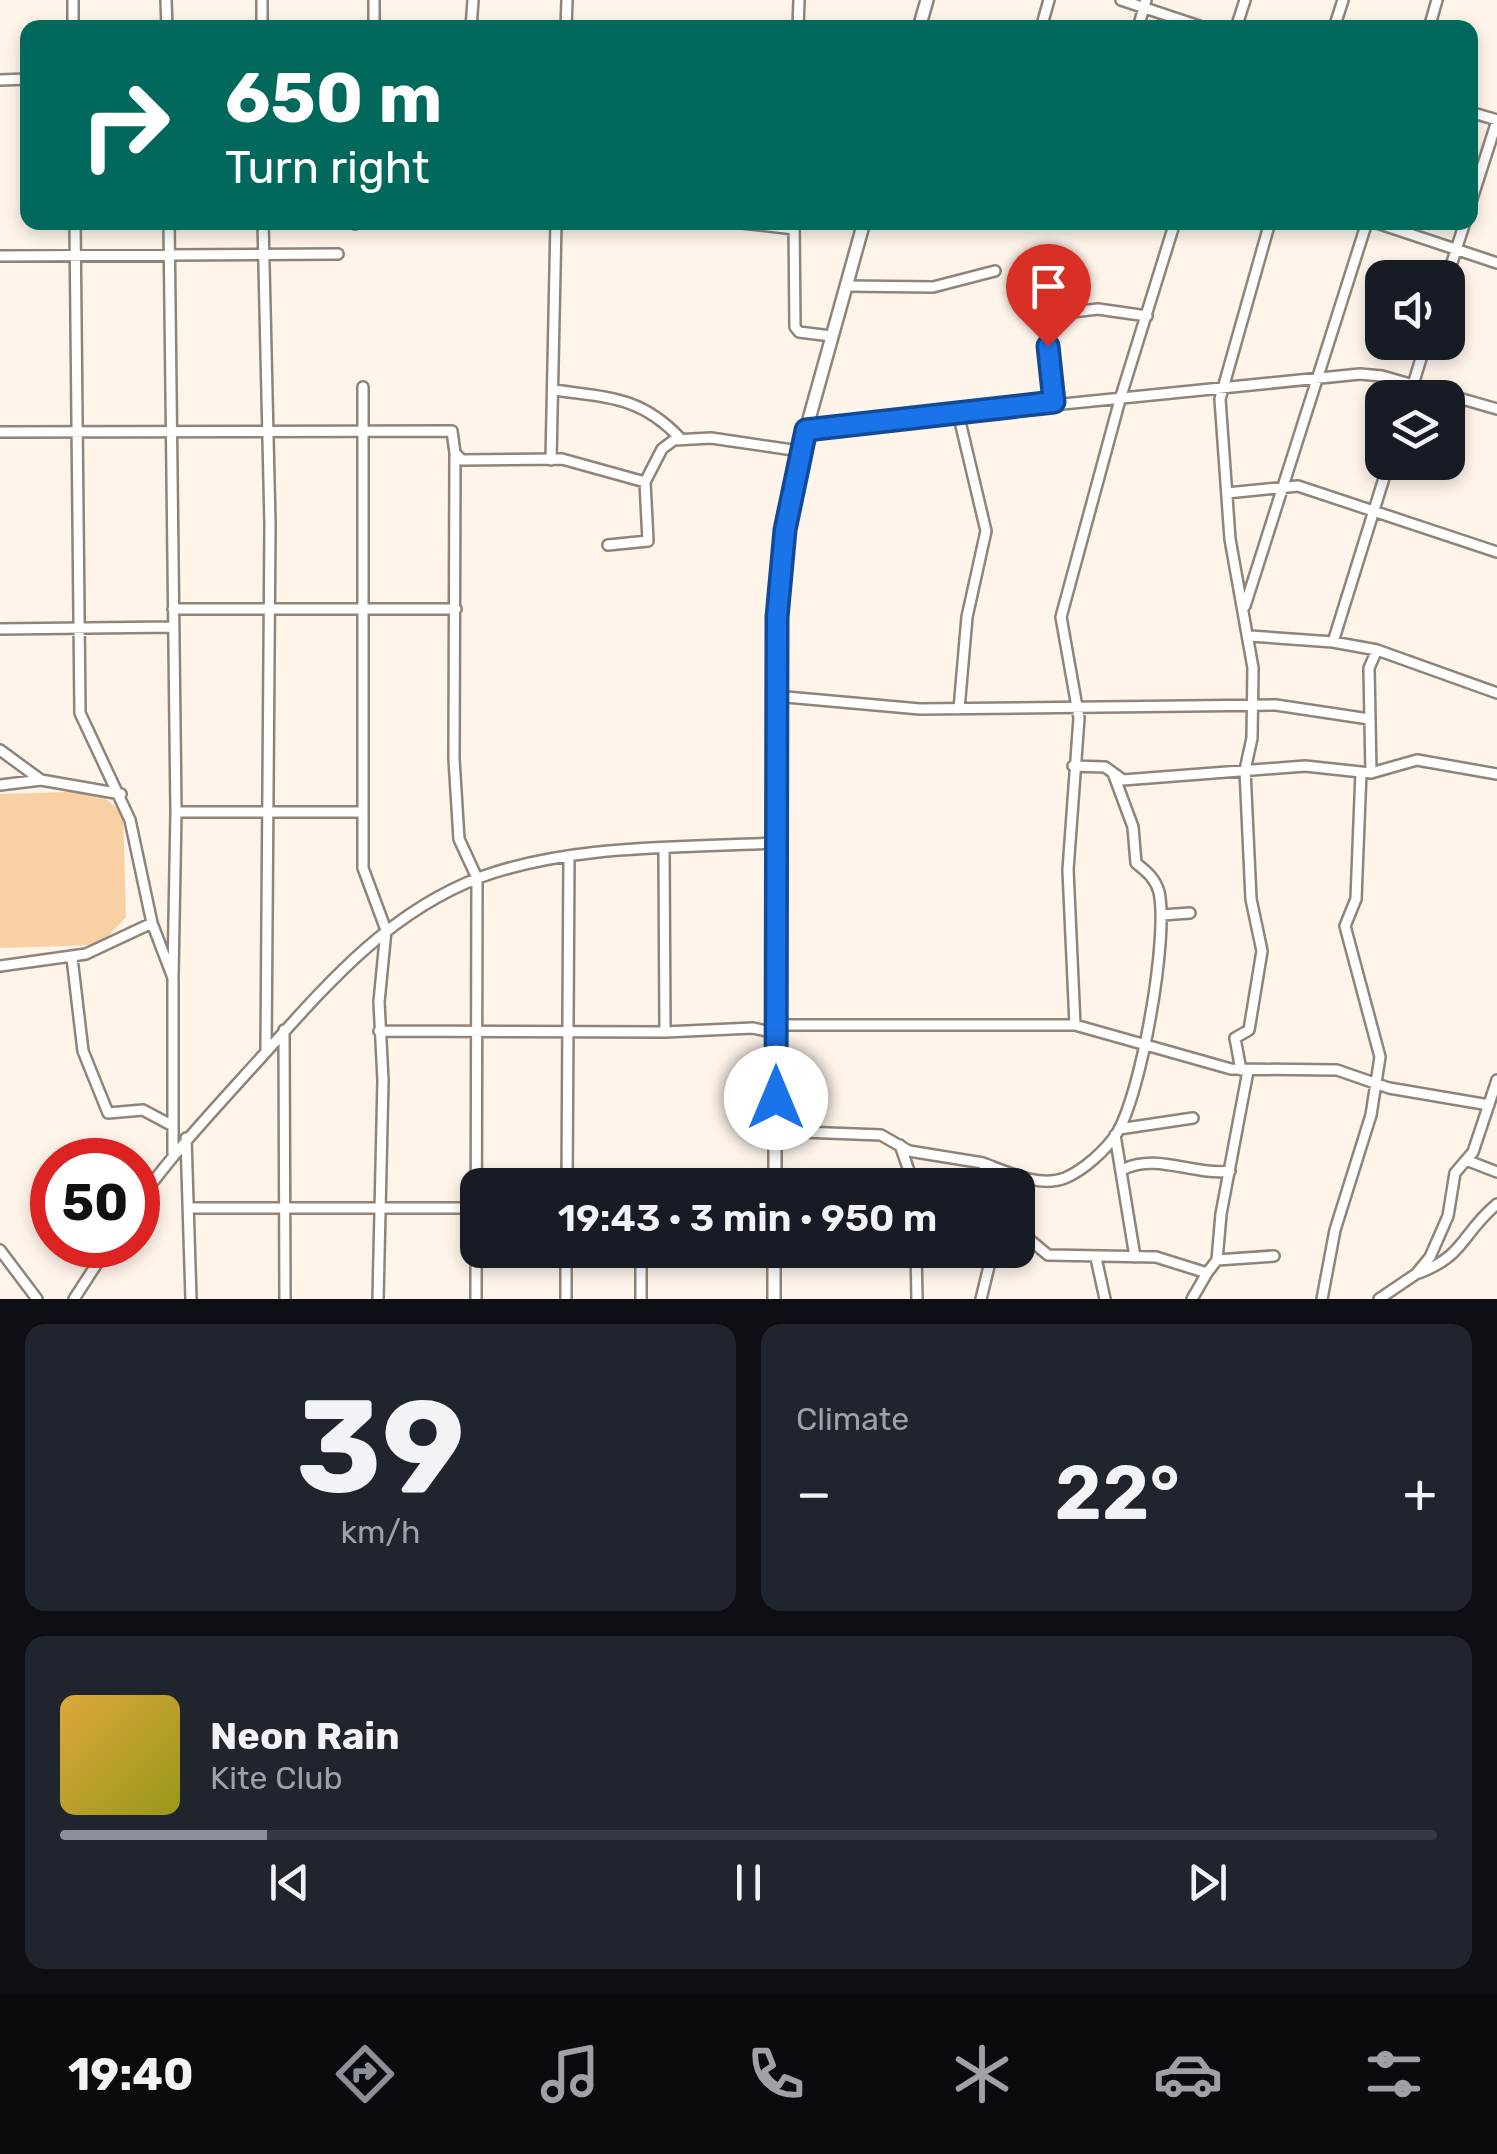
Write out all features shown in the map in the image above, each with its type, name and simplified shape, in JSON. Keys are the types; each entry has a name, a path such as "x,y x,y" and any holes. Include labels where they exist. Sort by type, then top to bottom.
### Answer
{"main road":[{"path":"775,1168 775,696 785,530 800,450 862,230"},
{"path":"774,1268 774,1299"}],"street":[{"path":"1121,0 1145,4 1184,20"},
{"path":"1478,181 1497,121"},
{"path":"75,230 80,713 120,794 152,923 173,978"},
{"path":"169,230 176,812 173,1153"},
{"path":"263,230 269,608 266,1051"},
{"path":"551,460 556,230"},
{"path":"794,230 795,327 799,332 832,336"},
{"path":"1075,1025 1068,870 1078,704 1061,617 1121,396 1173,230"},
{"path":"1192,1299 1217,1260 1245,1070 1235,1038 1249,1030 1262,952 1251,899 1246,770 1254,706 1250,636 1227,492 1221,390 1268,230"},
{"path":"1244,609 1367,230"},
{"path":"1393,230 1497,264"},
{"path":"1453,260 1462,230"},
{"path":"0,256 338,254"},
{"path":"846,286 933,287 994,272"},
{"path":"1054,402 1046,315 1098,309 1147,316"},
{"path":"806,430 1319,378 1371,374 1396,380"},
{"path":"364,387 363,868 386,930 380,1032 383,1080 378,1299"},
{"path":"554,390 634,402 649,409 680,438"},
{"path":"1465,400 1497,410"},
{"path":"958,413 986,530 967,617 958,709"},
{"path":"0,432 452,431 458,460 454,759 459,839 478,878 476,1168"},
{"path":"608,545 648,540 645,482 662,449 680,438 800,450"},
{"path":"458,460 572,461 645,482"},
{"path":"1332,642 1384,480"},
{"path":"1227,492 1298,486 1497,552"},
{"path":"173,609 456,609"},
{"path":"0,629 173,627"},
{"path":"1250,636 1332,642 1376,650 1497,693"},
{"path":"1322,1299 1335,1230 1356,1174 1376,1083 1379,1049 1346,926 1356,899 1369,668 1376,650"},
{"path":"775,696 958,709 1078,704 1205,709 1254,706 1369,719"},
{"path":"0,750 9,761 41,780"},
{"path":"1072,766 1105,767 1124,780 1304,766 1366,772 1417,760 1497,774"},
{"path":"776,1131 881,1135 909,1151 984,1162 1036,1179 1064,1178 1096,1157 1117,1132 1143,1046 1162,915 1154,879 1135,859 1133,827 1113,772"},
{"path":"0,785 41,780 120,794"},
{"path":"176,812 362,812"},
{"path":"160,1171 351,958 386,930 478,878 568,856 775,843"},
{"path":"664,850 664,1032"},
{"path":"567,1168 568,856"},
{"path":"1162,915 1190,913"},
{"path":"0,966 72,958 152,923"},
{"path":"72,958 83,1051 108,1113 143,1110 171,1125"},
{"path":"380,1032 1075,1025 1245,1070 1337,1070 1376,1083 1489,1104"},
{"path":"284,1030 285,1299"},
{"path":"1416,1274 1430,1257 1448,1216 1455,1173 1466,1160 1497,1080"},
{"path":"1117,1132 1192,1118"},
{"path":"1117,1132 1136,1257"},
{"path":"186,1138 190,1299"},
{"path":"900,1145 908,1168"},
{"path":"1466,1160 1497,1172"},
{"path":"984,1162 986,1168"},
{"path":"1124,1169 1156,1163 1205,1174 1230,1171"},
{"path":"1379,1299 1416,1274 1452,1259 1476,1221 1497,1204"},
{"path":"189,1208 460,1208"},
{"path":"1035,1245 1046,1254 1164,1258 1207,1273"},
{"path":"0,1250 36,1299"},
{"path":"1217,1260 1274,1256"},
{"path":"1096,1258 1105,1299"},
{"path":"74,1299 94,1268"},
{"path":"476,1268 476,1299"},
{"path":"566,1268 566,1299"},
{"path":"641,1268 642,1299"},
{"path":"916,1268 917,1299"},
{"path":"981,1299 989,1268"}],"shaded area":[{"path":"96,791 123,813 126,917 100,945 0,948 0,794"}],"route":[{"path":"776,1098 777,617 785,530 806,430 1054,402 1048,346"}]}
